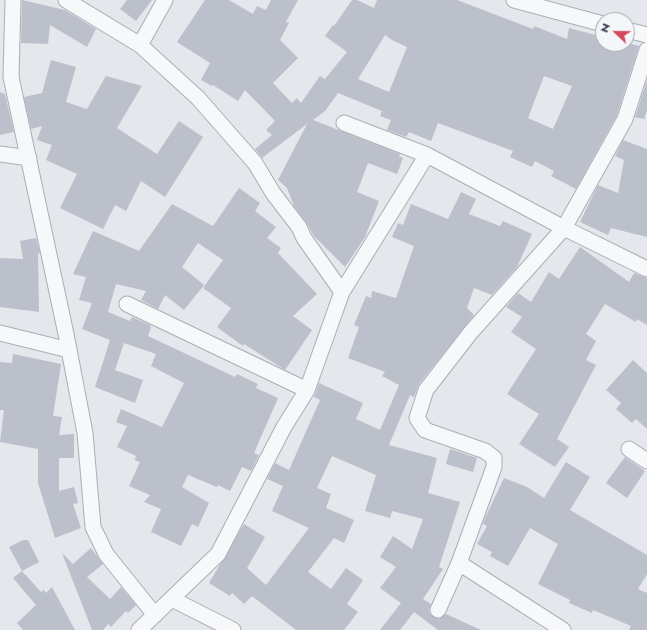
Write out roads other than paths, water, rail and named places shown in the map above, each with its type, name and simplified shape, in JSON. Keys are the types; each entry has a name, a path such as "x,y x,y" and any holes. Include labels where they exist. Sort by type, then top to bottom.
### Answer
{"street":[{"path":"13,0 11,77 69,350 85,433 94,527 106,554 155,615"},
{"path":"66,0 140,46 198,98 255,163 273,193 342,292"},
{"path":"140,46 165,0"},
{"path":"514,0 595,22"},
{"path":"635,32 647,35"},
{"path":"438,610 459,563 494,467 494,458 485,451 425,430 417,418 426,390 471,332 564,228 624,119 647,50"},
{"path":"344,122 427,155 564,228 647,269"},
{"path":"0,154 29,158"},
{"path":"139,630 218,554 284,427 307,390 342,292 427,155"},
{"path":"127,304 307,390"},
{"path":"0,333 69,350"},
{"path":"629,449 647,462"},
{"path":"459,563 563,630"},
{"path":"172,599 233,630"}]}
